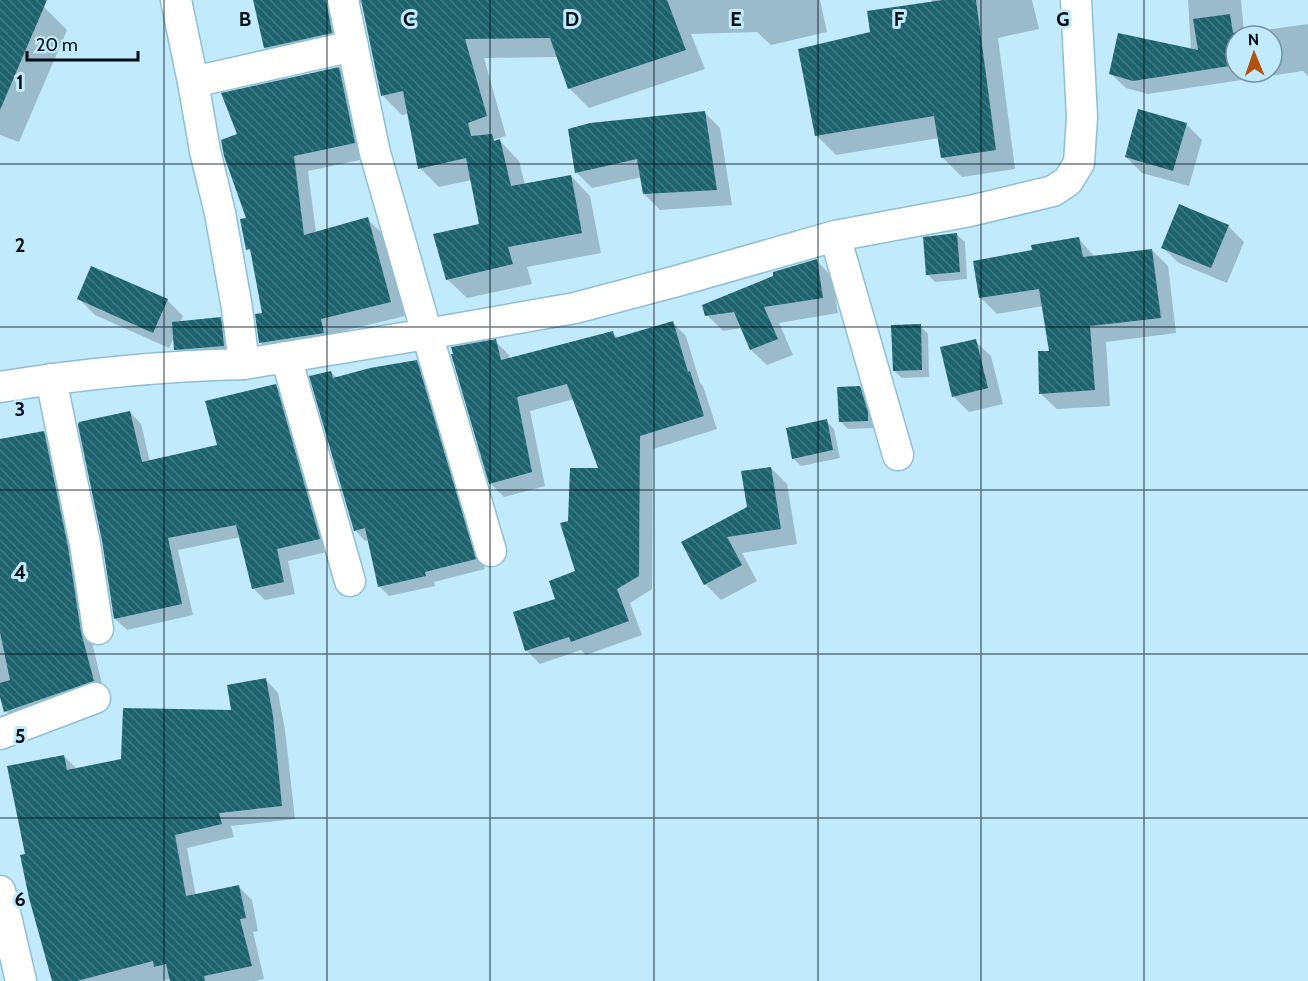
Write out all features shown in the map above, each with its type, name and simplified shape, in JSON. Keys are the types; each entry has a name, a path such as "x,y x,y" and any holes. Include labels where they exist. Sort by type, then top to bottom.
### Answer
{"street":[{"path":"176,0 205,151 222,223 244,364"},
{"path":"343,0 375,153 491,551"},
{"path":"0,387 51,379 244,364 575,308 835,236 970,211 1053,191 1068,181 1079,163 1082,117 1076,0"},
{"path":"193,82 353,46"},
{"path":"835,236 898,456"},
{"path":"286,357 350,580"},
{"path":"51,379 85,544 98,629"},
{"path":"0,734 95,698"},
{"path":"0,891 21,981"}],"building":[{"path":"0,0 47,0 0,110"},
{"path":"253,0 326,0 332,33 264,48"},
{"path":"361,0 667,0 686,50 568,89 550,38 465,39 487,116 468,123 471,136 492,134 494,141 500,139 511,186 571,175 582,233 508,247 513,264 446,280 433,234 479,224 466,158 418,169 403,91 381,96"},
{"path":"943,0 976,0 996,150 941,158 934,116 815,136 798,49 870,32 867,11"},
{"path":"1230,14 1232,24 1224,24 1224,67 1133,81 1109,74 1118,33 1198,50 1193,19"},
{"path":"339,67 355,143 294,156 304,235 368,217 391,302 321,319 324,333 259,343 255,314 262,313 250,249 246,250 240,219 246,218 224,156 221,140 237,134 221,93"},
{"path":"1138,109 1187,123 1173,171 1125,157"},
{"path":"705,111 717,190 643,194 637,159 575,173 568,129 590,123"},
{"path":"1179,204 1229,225 1211,268 1161,248"},
{"path":"957,233 960,272 926,275 923,237"},
{"path":"1079,237 1083,257 1152,249 1161,318 1090,326 1095,390 1039,394 1038,351 1049,351 1039,289 979,298 973,261 1032,250 1031,245"},
{"path":"817,259 823,298 764,307 778,339 750,350 734,312 705,316 702,305 773,276 773,272"},
{"path":"91,266 168,299 153,333 77,299"},
{"path":"221,317 224,346 174,350 172,322"},
{"path":"673,321 704,416 640,436 639,576 617,589 629,621 571,642 569,637 525,651 513,612 555,599 549,581 575,571 560,523 568,521 570,468 598,468 567,384 517,397 532,472 489,484 451,354 453,354 451,347 496,339 501,360 613,331 615,338"},
{"path":"921,324 922,370 893,371 891,325"},
{"path":"976,339 988,388 952,397 940,347"},
{"path":"417,360 476,559 425,572 426,576 378,587 365,528 354,531 309,376 331,371 333,378 370,368"},
{"path":"276,384 320,539 277,549 284,582 252,589 236,525 168,538 182,604 114,619 102,541 79,422 130,411 142,462 217,445 205,401"},
{"path":"860,386 868,412 868,421 839,422 837,387"},
{"path":"827,419 833,450 792,459 786,428"},
{"path":"44,431 68,547 81,632 94,681 4,712 0,697 0,683 10,680 0,632 0,439"},
{"path":"771,467 781,529 727,537 742,565 704,585 681,542 747,507 741,471"},
{"path":"266,678 273,716 282,806 219,813 222,824 175,835 186,896 239,885 246,918 240,919 252,966 204,976 205,981 170,981 166,964 154,967 153,961 77,981 52,981 29,898 20,855 25,854 7,766 64,755 67,770 121,759 123,708 231,710 227,685"}]}
